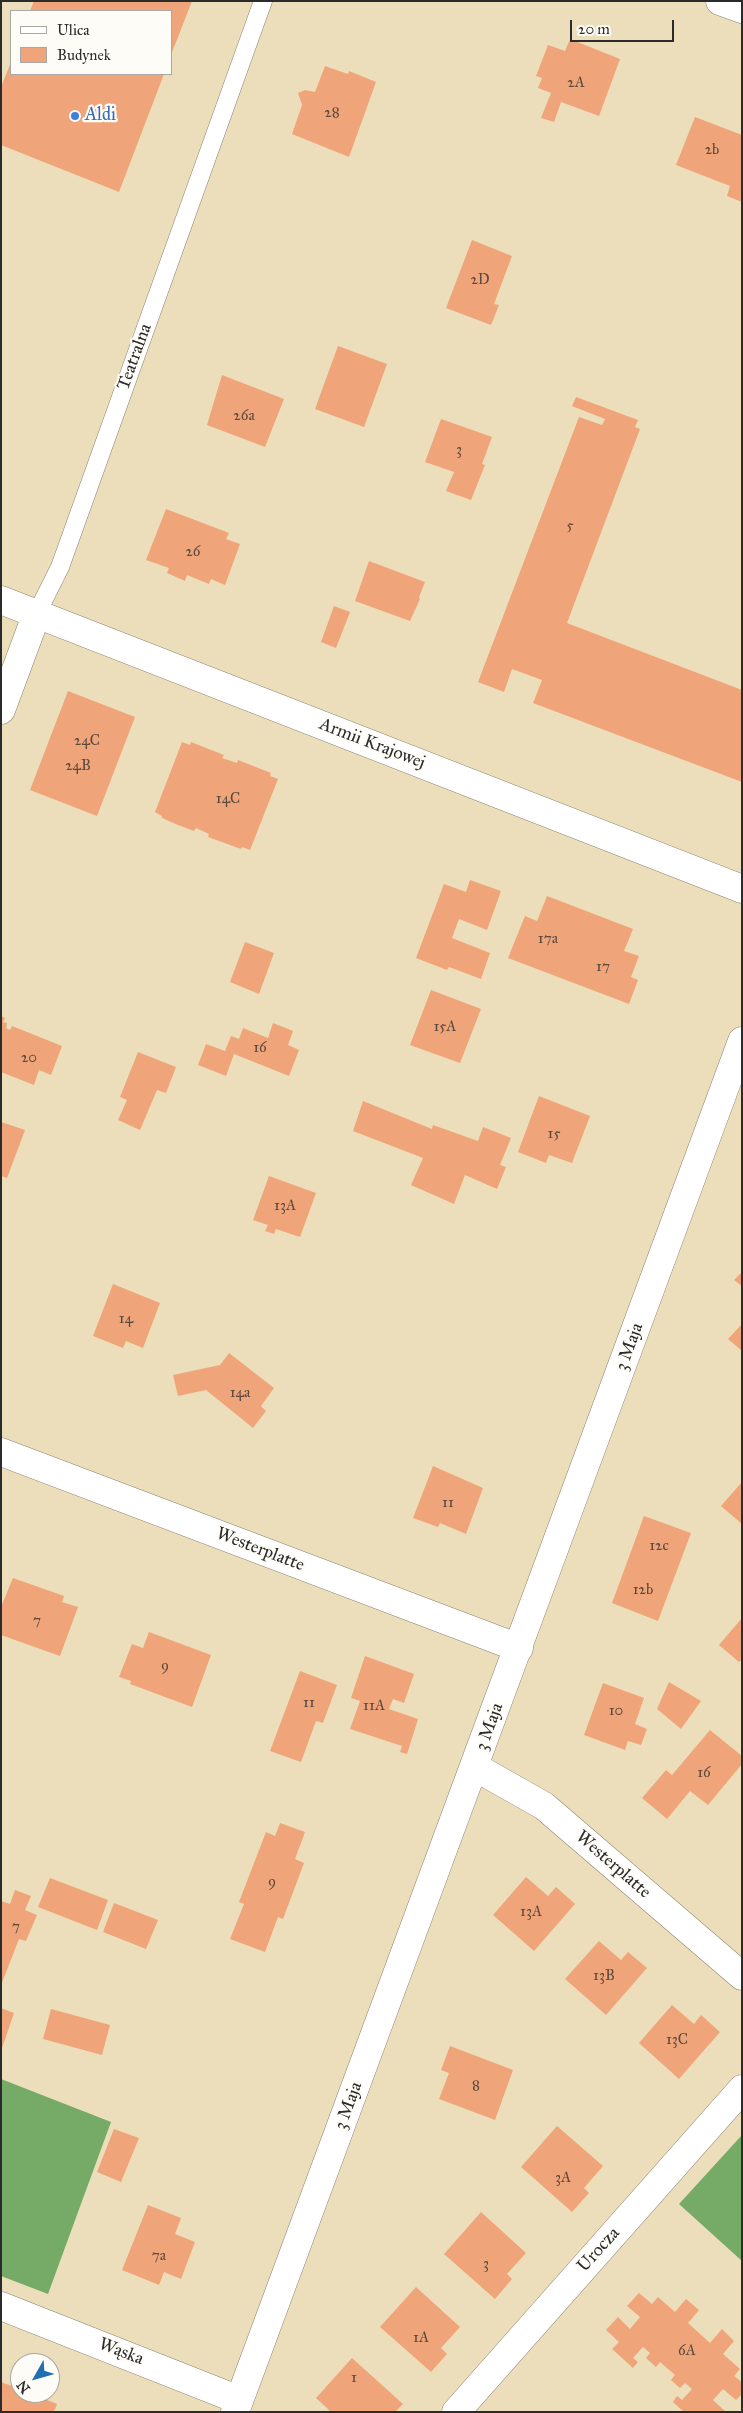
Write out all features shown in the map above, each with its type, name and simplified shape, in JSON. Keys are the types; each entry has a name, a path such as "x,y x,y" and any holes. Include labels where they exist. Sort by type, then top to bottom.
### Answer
{"street":[{"path":"720,1 742,9"},
{"name":"Armii Krajowej","path":"1,600 742,889"},
{"name":"Teatralna","path":"1,710 37,613"},
{"name":"3 Maja","path":"237,2406 742,1041"},
{"name":"Westerplatte","path":"1,1452 519,1648"},
{"name":"Westerplatte","path":"475,1767 544,1806 742,1976"},
{"name":"Urocza","path":"456,2412 742,2089"},
{"name":"Wąska","path":"1,2306 213,2387 237,2406"}],"lane":[{"name":"Teatralna","path":"37,613 60,568 263,1"}],"green space":[{"path":"1,2079 111,2122 48,2294 1,2276"},
{"path":"742,2135 742,2261 679,2204"}],"building":[{"path":"34,1 192,1 172,52 172,10 30,10"},
{"path":"570,39 620,59 599,116 561,102 554,122 541,118 551,93 538,88 542,78 536,76 548,45 565,51"},
{"name":"Aldi","path":"10,64 10,75 164,75 119,192 1,145 1,87"},
{"path":"325,66 348,74 349,71 376,82 349,157 292,134 302,105 298,93 305,90 315,92"},
{"path":"695,117 742,135 742,202 727,196 730,186 676,165"},
{"path":"472,240 512,256 494,304 499,305 491,325 446,308"},
{"path":"338,346 387,364 364,427 315,409"},
{"path":"222,375 284,399 265,447 207,425"},
{"path":"576,397 638,420 635,427 640,429 567,623 742,690 742,782 533,703 542,680 512,669 504,692 478,682 579,417 602,425 605,419 572,406"},
{"path":"441,419 492,437 482,464 485,465 471,500 446,491 454,472 425,462"},
{"path":"166,509 229,533 226,539 240,544 225,585 211,579 209,584 187,575 185,581 167,573 169,568 146,560"},
{"path":"369,561 425,582 410,621 355,601"},
{"path":"334,606 350,612 336,648 321,642"},
{"path":"68,691 135,717 97,816 30,790"},
{"path":"182,742 190,745 191,742 224,755 222,758 237,763 238,760 271,773 270,776 278,779 250,850 242,847 241,849 208,837 209,834 196,828 194,831 178,825 162,818 162,816 155,812"},
{"path":"470,880 501,891 487,930 459,919 452,938 490,953 481,979 449,967 447,970 416,958 444,884 466,892"},
{"path":"547,896 633,929 624,951 639,956 631,977 638,980 629,1004 508,958 525,916 537,921"},
{"path":"245,942 274,953 259,994 230,982"},
{"path":"431,990 481,1009 460,1063 410,1045"},
{"path":"1,1016 5,1018 3,1022 7,1023 6,1028 10,1030 12,1026 62,1046 51,1075 39,1070 34,1085 1,1072"},
{"path":"273,1023 293,1031 288,1045 299,1050 289,1076 234,1054 226,1076 198,1065 206,1044 225,1051 231,1036 239,1039 243,1028 268,1038"},
{"path":"138,1052 176,1067 166,1093 157,1090 140,1130 118,1120 127,1100 120,1097"},
{"path":"539,1096 590,1116 572,1163 549,1155 546,1163 518,1152"},
{"path":"363,1101 432,1129 433,1125 478,1141 483,1127 511,1138 500,1165 506,1167 497,1189 465,1175 454,1204 411,1185 423,1158 353,1131"},
{"path":"1,1122 25,1130 7,1178 1,1176"},
{"path":"269,1176 316,1193 300,1237 276,1229 274,1234 265,1231 268,1225 253,1220"},
{"path":"742,1272 742,1286 734,1280"},
{"path":"113,1284 160,1303 143,1348 126,1341 123,1348 93,1336"},
{"path":"742,1324 742,1351 728,1339"},
{"path":"229,1353 274,1388 261,1406 266,1411 253,1428 206,1390 178,1396 173,1375 220,1365"},
{"path":"433,1466 483,1488 466,1534 440,1523 438,1527 413,1518"},
{"path":"742,1482 742,1524 721,1506"},
{"path":"644,1516 691,1533 658,1621 612,1603"},
{"path":"13,1578 64,1596 62,1602 78,1607 60,1656 1,1635 1,1607"},
{"path":"742,1618 742,1660 739,1662 719,1645"},
{"path":"149,1632 211,1655 192,1707 130,1684 131,1681 119,1677 132,1644 143,1648"},
{"path":"365,1656 414,1674 404,1703 393,1699 389,1709 418,1719 407,1754 400,1752 402,1746 350,1729 360,1701 351,1698"},
{"path":"300,1671 337,1685 323,1723 316,1721 301,1762 270,1751"},
{"path":"669,1682 701,1701 681,1729 657,1709"},
{"path":"603,1683 644,1698 635,1724 647,1729 641,1745 628,1741 625,1750 584,1735"},
{"path":"710,1730 742,1756 742,1764 708,1805 690,1791 667,1819 642,1798 666,1770 672,1775"},
{"path":"280,1823 305,1832 295,1859 304,1863 283,1919 278,1917 265,1952 230,1939 244,1904 239,1902 266,1832 275,1836"},
{"path":"526,1877 548,1896 556,1887 575,1904 534,1951 493,1915"},
{"path":"50,1878 108,1900 97,1930 38,1907"},
{"path":"15,1890 31,1896 25,1910 37,1915 26,1941 19,1939 1,1985 1,1901 10,1904"},
{"path":"114,1903 158,1920 146,1949 103,1932"},
{"path":"599,1941 621,1960 628,1952 647,1968 606,2015 565,1979"},
{"path":"672,2005 694,2024 701,2015 720,2032 679,2079 639,2043"},
{"path":"1,2008 14,2013 2,2048 1,2048"},
{"path":"51,2009 110,2025 102,2055 43,2039"},
{"path":"450,2046 513,2070 495,2120 439,2099 449,2073 441,2070"},
{"path":"557,2126 603,2166 584,2188 589,2193 572,2212 521,2167"},
{"path":"114,2129 139,2138 121,2182 97,2172"},
{"path":"148,2205 181,2218 175,2234 195,2242 181,2279 164,2272 159,2285 122,2270"},
{"path":"481,2212 526,2253 507,2274 512,2279 495,2299 444,2254"},
{"path":"416,2287 460,2327 441,2348 447,2354 431,2372 380,2327"},
{"path":"639,2293 652,2304 658,2297 675,2312 686,2299 699,2310 688,2323 710,2343 722,2329 734,2341 723,2354 740,2369 734,2376 742,2382 742,2394 736,2400 723,2389 713,2400 726,2412 684,2412 673,2402 677,2396 682,2400 692,2389 685,2383 680,2388 671,2380 675,2375 660,2362 656,2367 646,2358 650,2353 643,2347 633,2358 638,2362 633,2368 612,2349 619,2342 606,2330 618,2317 630,2329 640,2317 627,2306"},
{"path":"352,2358 403,2404 395,2412 331,2412 316,2398"},
{"path":"1,2382 10,2385 10,2403 57,2404 54,2412 1,2412"}],"place":[{"name":"Aldi","path":"75,116"}]}
